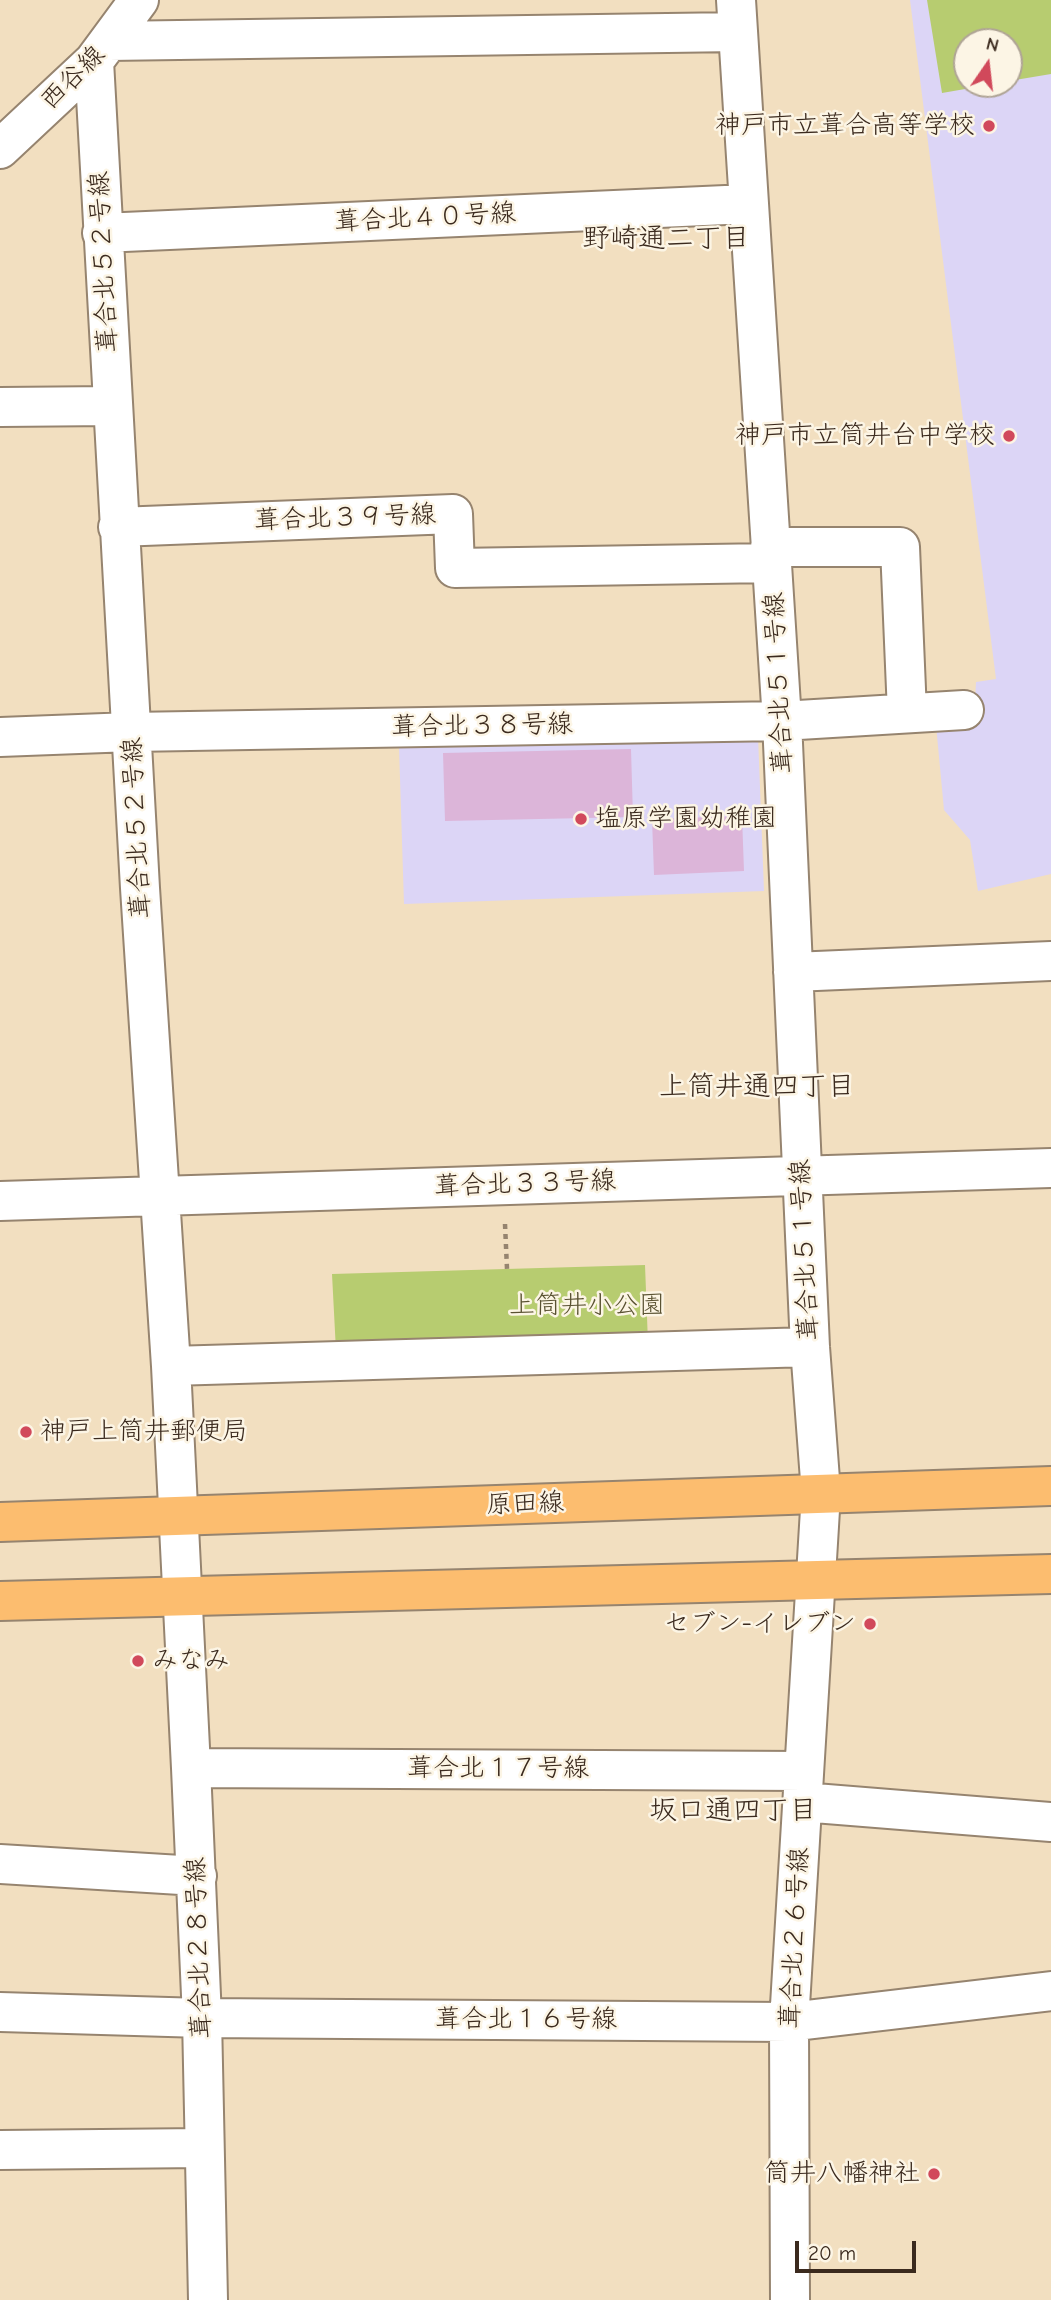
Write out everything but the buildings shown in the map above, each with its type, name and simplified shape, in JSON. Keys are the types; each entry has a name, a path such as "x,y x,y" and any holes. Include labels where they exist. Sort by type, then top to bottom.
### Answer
{"main road":[{"name":"原田線","path":"0,1522 1051,1486"},
{"path":"0,1601 1051,1574"}],"street":[{"name":"西谷線","path":"0,149 101,51 139,0"},
{"path":"101,51 737,16"},
{"name":"葺合北５１号線","path":"737,16 782,721 810,1347 821,1493"},
{"name":"葺合北５２号線","path":"101,51 103,233 111,406 171,1366 182,1596"},
{"name":"葺合北４０号線","path":"103,233 748,204"},
{"path":"0,407 111,406"},
{"name":"葺合北３９号線","path":"118,527 453,514 455,568 771,555"},
{"path":"771,555 900,547 906,713"},
{"name":"葺合北３８号線","path":"0,737 131,732 782,721 964,710"},
{"path":"793,972 1051,961"},
{"name":"葺合北３３号線","path":"0,1201 1051,1168"},
{"path":"171,1366 810,1347"},
{"name":"葺合北２６号線","path":"790,2300 789,2022 821,1493"},
{"name":"葺合北２８号線","path":"182,1596 197,1876 208,2300"},
{"name":"葺合北１７号線","path":"191,1768 803,1786 1051,1822"},
{"path":"0,1864 197,1876"},
{"name":"葺合北１６号線","path":"0,2012 202,2018 789,2022 1051,1991"},
{"path":"0,2150 204,2148"}],"shaded area":[{"name":"神戸市立筒井台中学校","path":"910,0 1051,0 1051,874 978,891 970,840 944,810 936,725 974,721 976,682 996,679"},
{"name":"塩原学園幼稚園","path":"758,736 764,891 404,904 399,747"}],"green space":[{"path":"927,0 1051,0 1051,74 1023,79 1023,28 953,28 953,91 942,93"},
{"name":"上筒井小公園","path":"645,1265 648,1343 336,1351 332,1274"}],"place":[{"name":"神戸市立葺合高等学校","path":"989,126"},
{"name":"神戸市立筒井台中学校","path":"1009,436"},
{"name":"塩原学園幼稚園","path":"581,819"},
{"name":"神戸上筒井郵便局","path":"26,1432"},
{"name":"セブン-イレブン","path":"870,1624"},
{"name":"みなみ","path":"138,1661"},
{"name":"筒井八幡神社","path":"934,2174"}],"district":[{"name":"野崎通二丁目","path":"666,239"},
{"name":"上筒井通四丁目","path":"757,1087"},
{"name":"坂口通四丁目","path":"733,1811"}]}
